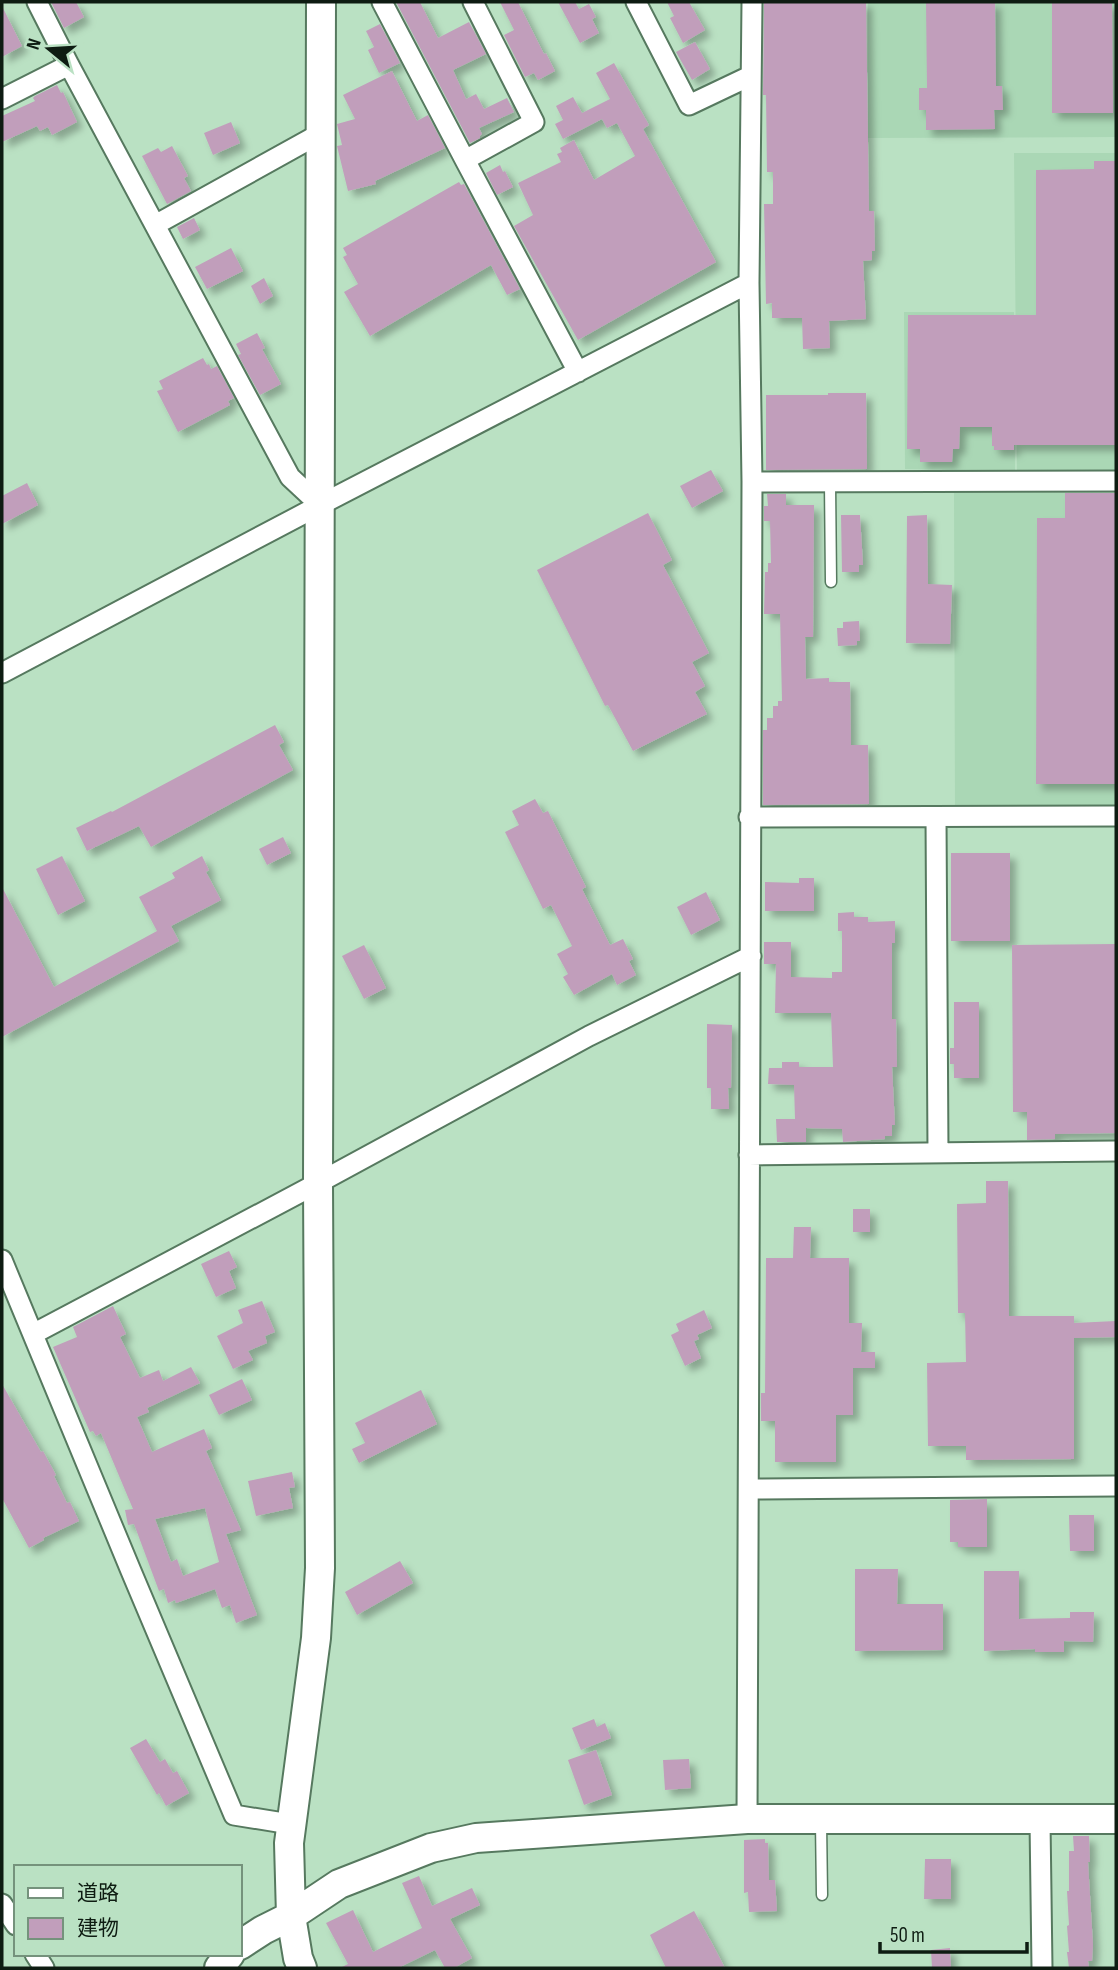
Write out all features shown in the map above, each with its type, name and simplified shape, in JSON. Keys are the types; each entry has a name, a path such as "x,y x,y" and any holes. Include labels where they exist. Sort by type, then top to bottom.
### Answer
{"street":[{"path":"37,2 289,477 320,505"},
{"path":"302,1968 291,1916 290,1834 316,1638 320,1569 318,1182 321,2"},
{"path":"382,2 578,372"},
{"path":"465,160 534,122 473,2"},
{"path":"636,2 689,105 750,76"},
{"path":"747,1819 751,957 751,3"},
{"path":"2,99 69,65"},
{"path":"155,225 321,133"},
{"path":"2,673 749,283"},
{"path":"752,482 1116,481"},
{"path":"749,817 1116,816"},
{"path":"936,817 938,1153"},
{"path":"33,1334 589,1036 751,957"},
{"path":"749,1155 1116,1151"},
{"path":"2,1260 234,1815 290,1834"},
{"path":"749,1489 1116,1486"},
{"path":"242,1944 339,1884 431,1848 476,1838 747,1819 1116,1819"},
{"path":"1040,1821 1042,1968"},
{"path":"290,1834 301,1863 317,1877 339,1884"},
{"path":"2,1904 14,1922"}],"lane":[{"path":"830,483 831,582"},
{"path":"821,1819 821,1895"}],"shaded area":[{"path":"868,2 1116,2 1116,137 868,138"},
{"path":"1014,153 1116,153 1116,471 1017,470"},
{"path":"904,312 1014,312 1015,471 905,469"},
{"path":"1116,492 1116,809 955,810 954,493"}],"building":[{"path":"51,2 76,2 84,17 64,28"},
{"path":"396,2 420,2 438,38 469,22 486,54 453,70 466,99 476,94 484,109 507,98 514,112 479,128 482,134 480,138 470,143"},
{"path":"500,2 518,2 555,71 538,80 534,73 525,77 504,35 514,30"},
{"path":"558,2 575,2 579,9 589,4 596,17 592,19 599,33 580,43"},
{"path":"667,2 689,2 705,30 683,43 670,18 674,16"},
{"path":"764,2 866,2 869,211 874,211 875,251 872,251 872,260 863,261 866,319 829,321 830,348 803,349 802,318 772,318 772,303 766,304 764,204 773,204 773,172 767,172 766,95 763,95"},
{"path":"926,2 995,2 996,86 1002,86 1003,110 994,110 995,129 926,130 926,110 919,110 919,88 927,88"},
{"path":"1052,2 1112,2 1113,113 1052,113"},
{"path":"2,6 22,46 2,57"},
{"path":"380,24 400,63 379,73 368,50 374,47 366,31"},
{"path":"695,42 710,69 692,80 676,52"},
{"path":"614,63 649,125 643,129 716,262 578,340 514,226 533,215 518,183 561,162 557,154 562,152 560,148 574,140 594,180 635,156 617,123 607,128 602,119 563,139 555,124 563,120 556,106 573,97 582,113 610,99 596,73"},
{"path":"392,71 417,121 428,115 445,148 375,181 376,184 348,191 337,146 342,145 337,124 355,119 343,95"},
{"path":"57,85 77,122 52,135 48,127 40,131 37,126 2,142 2,116 35,101 35,96"},
{"path":"231,122 240,143 213,155 204,133"},
{"path":"172,146 188,176 184,178 191,191 167,204 142,156 158,148 161,152"},
{"path":"1094,161 1116,161 1116,445 1014,445 1014,450 994,450 992,427 960,427 959,449 953,449 952,462 920,462 920,449 907,449 908,315 1036,315 1036,170 1094,169"},
{"path":"500,165 513,187 497,195 486,173"},
{"path":"459,182 464,184 520,289 507,295 491,265 370,336 344,292 358,284 343,257 347,255 343,248"},
{"path":"194,218 200,230 183,239 177,227"},
{"path":"231,248 243,271 207,289 195,267"},
{"path":"264,278 273,296 260,304 251,286"},
{"path":"257,333 265,348 262,349 281,384 260,395 238,355 241,354 236,344"},
{"path":"203,358 211,369 217,366 234,398 228,401 230,405 178,432 157,391 163,389 159,381"},
{"path":"866,393 867,469 766,470 766,395"},
{"path":"711,470 723,491 692,508 680,486"},
{"path":"27,483 38,505 2,524 2,496"},
{"path":"1065,493 1116,493 1116,784 1036,784 1037,518 1065,518"},
{"path":"767,494 786,494 786,505 814,505 813,637 805,637 806,679 829,678 829,682 850,682 851,745 868,745 869,804 763,805 763,730 767,730 767,718 773,718 773,706 778,706 778,701 782,701 780,614 764,614 765,572 768,572 768,563 771,563 770,521 764,521 764,506 768,506"},
{"path":"648,513 672,560 663,565 709,653 692,662 705,686 695,692 707,714 633,751 608,705 605,706 537,570"},
{"path":"841,515 860,515 863,565 859,565 859,572 842,572"},
{"path":"927,515 928,584 952,585 950,644 906,643 907,516"},
{"path":"859,621 860,641 857,641 857,645 838,646 837,628 843,628 843,622"},
{"path":"275,725 284,742 279,745 293,770 151,847 139,826 87,851 76,828 112,812"},
{"path":"535,799 543,813 548,811 586,887 582,889 610,945 623,939 633,959 629,961 636,975 617,985 612,974 574,995 563,977 568,974 557,954 572,946 551,905 543,909 505,832 519,825 512,811"},
{"path":"283,837 291,853 267,865 259,849"},
{"path":"951,853 1010,853 1010,941 951,941"},
{"path":"62,856 85,901 58,915 36,869"},
{"path":"202,856 209,870 206,872 221,900 171,926 179,941 2,1037 2,887 54,987 157,931 139,897 175,878 172,873"},
{"path":"799,878 814,878 814,911 765,911 765,882 799,883"},
{"path":"706,892 720,920 691,935 677,907"},
{"path":"854,912 854,917 868,917 868,922 895,921 895,943 892,943 892,1019 896,1019 897,1067 892,1067 895,1125 892,1125 892,1136 885,1136 885,1139 843,1142 842,1129 806,1128 806,1142 777,1142 776,1119 795,1119 794,1085 768,1084 769,1068 782,1068 782,1062 799,1062 799,1067 833,1067 831,1013 775,1013 776,964 764,964 764,942 791,942 791,977 832,978 832,972 842,972 842,931 838,931 838,913"},
{"path":"1116,944 1116,1133 1055,1134 1055,1139 1027,1140 1027,1112 1013,1112 1012,945"},
{"path":"364,945 386,988 364,999 342,956"},
{"path":"954,1002 979,1002 979,1078 954,1078 954,1064 950,1064 950,1048 954,1048"},
{"path":"707,1024 732,1025 729,1109 711,1109 711,1088 707,1088"},
{"path":"986,1181 1008,1181 1009,1316 1074,1316 1074,1323 1116,1321 1116,1337 1074,1338 1074,1459 966,1460 966,1446 928,1446 927,1363 966,1362 965,1313 958,1313 957,1204 986,1203"},
{"path":"853,1209 870,1209 870,1232 853,1232"},
{"path":"794,1227 811,1227 810,1258 849,1258 849,1323 862,1323 861,1352 875,1352 875,1368 853,1368 853,1415 836,1415 836,1462 775,1462 775,1421 761,1421 761,1393 765,1393 766,1258 793,1258"},
{"path":"229,1251 237,1267 229,1271 236,1288 216,1297 201,1264"},
{"path":"262,1301 275,1332 265,1336 267,1343 248,1351 253,1360 233,1369 217,1336 243,1323 238,1310"},
{"path":"113,1306 126,1334 120,1337 140,1378 159,1370 163,1381 191,1367 200,1383 147,1408 149,1412 137,1417 152,1452 204,1429 212,1448 206,1451 241,1530 226,1534 257,1615 236,1623 230,1605 222,1608 215,1589 176,1603 175,1600 168,1603 164,1589 159,1591 134,1524 128,1525 125,1510 133,1509 101,1433 96,1436 93,1431 90,1432 53,1347 77,1337 73,1327","holes":["205,1508 219,1562 183,1576 177,1559 171,1562 155,1519"]},
{"path":"704,1310 712,1328 697,1335 699,1339 694,1341 701,1358 685,1366 671,1335 679,1331 676,1324"},
{"path":"242,1379 252,1400 219,1415 209,1395"},
{"path":"2,1384 41,1452 43,1451 67,1503 70,1502 79,1521 43,1538 44,1540 29,1548 2,1498"},
{"path":"421,1390 437,1424 359,1463 352,1449 365,1443 355,1423"},
{"path":"292,1472 295,1487 289,1488 293,1508 256,1516 248,1481"},
{"path":"987,1499 987,1547 958,1547 958,1542 950,1542 950,1500"},
{"path":"1069,1515 1094,1515 1094,1551 1070,1551"},
{"path":"400,1561 413,1583 357,1615 345,1592"},
{"path":"855,1569 898,1569 897,1604 943,1604 943,1650 855,1651"},
{"path":"984,1571 1019,1571 1019,1619 1070,1618 1070,1612 1094,1612 1093,1642 1064,1641 1064,1652 1035,1652 1035,1649 984,1651"},
{"path":"594,1719 597,1727 605,1723 611,1738 581,1750 572,1728"},
{"path":"146,1739 160,1762 165,1759 173,1773 177,1771 189,1793 166,1806 130,1748"},
{"path":"596,1750 612,1795 584,1805 568,1760"},
{"path":"689,1759 691,1788 665,1790 663,1760"},
{"path":"1073,1836 1089,1836 1093,1945 1092,1961 1088,1961 1089,1968 1069,1968 1067,1952 1069,1851 1074,1851"},
{"path":"765,1839 765,1843 768,1843 769,1880 775,1880 777,1911 749,1912 748,1892 744,1893 744,1840"},
{"path":"925,1859 951,1859 951,1899 924,1899"},
{"path":"419,1876 432,1906 472,1888 480,1905 450,1919 472,1958 454,1968 445,1968 435,1950 398,1968 340,1968 348,1964 326,1923 353,1910 373,1952 422,1928 402,1883"},
{"path":"694,1911 725,1968 666,1968 650,1935"},
{"path":"950,1948 951,1968 932,1968 931,1950"}]}
